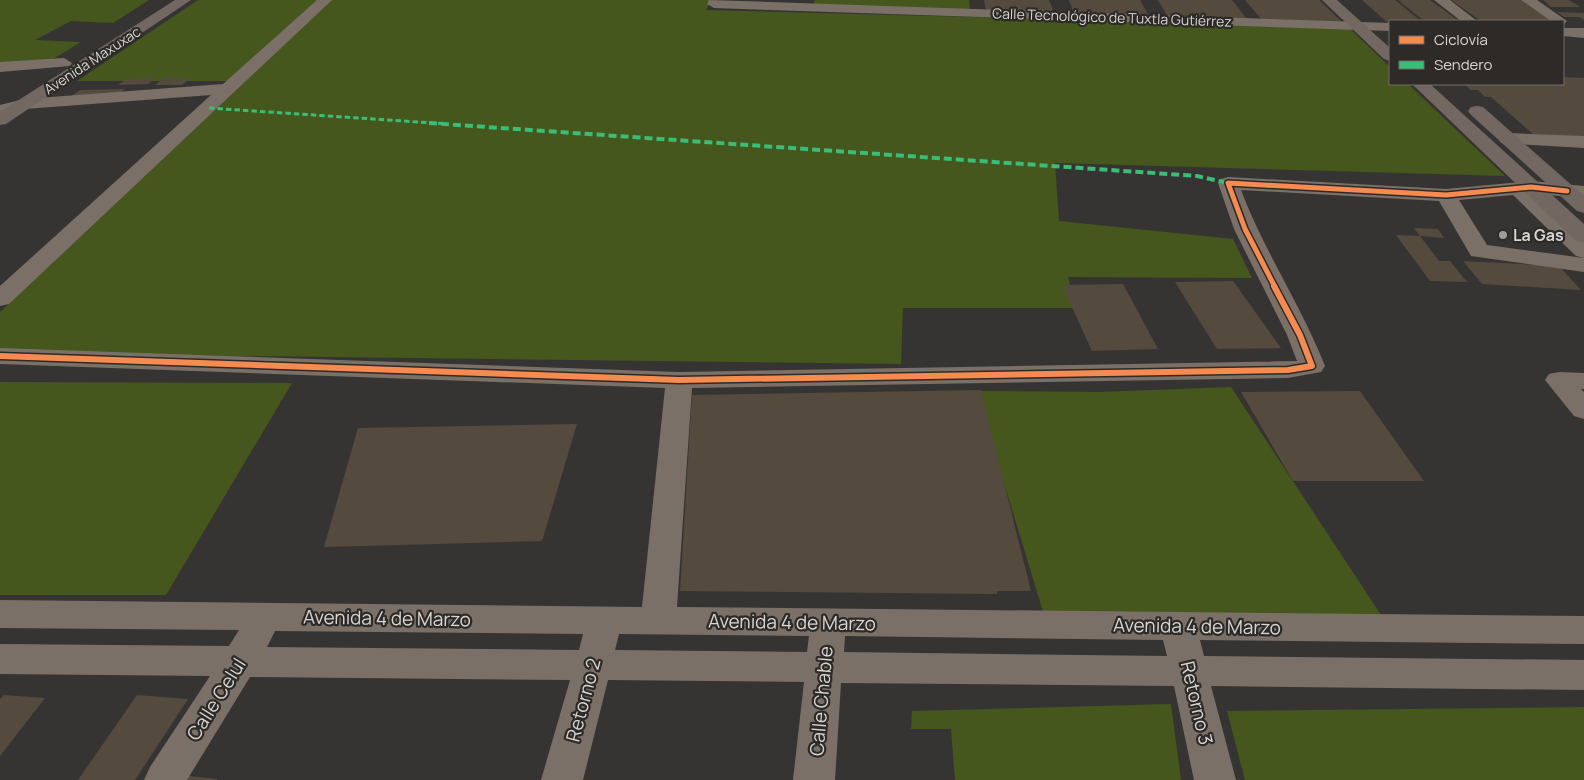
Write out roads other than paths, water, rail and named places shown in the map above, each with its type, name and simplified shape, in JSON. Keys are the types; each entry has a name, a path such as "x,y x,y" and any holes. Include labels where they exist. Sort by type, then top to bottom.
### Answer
{"main road":[{"name":"Avenida Maxuxac","path":"0,103 164,0"},
{"name":"Avenida Maxuxac","path":"0,120 184,0"},
{"path":"1330,0 1389,55"},
{"path":"1363,11 1387,30"},
{"path":"1421,85 1525,188 1584,236"},
{"path":"1446,85 1508,139 1575,192 1584,207"}],"street":[{"path":"0,299 324,0"},
{"path":"1064,0 1069,16"},
{"path":"1441,0 1469,20"},
{"path":"1528,0 1558,20"},
{"name":"Calle Tecnológico de Tuxtla Gutiérrez","path":"715,2 972,6 1069,16 1160,12 1257,22 1357,25 1387,30"},
{"path":"1244,7 1257,22"},
{"path":"1564,24 1575,33"},
{"path":"0,67 64,63"},
{"path":"0,111 24,104 230,88"},
{"path":"1508,139 1584,142"},
{"path":"0,356 679,380 1288,370 1312,366 1300,335 1245,229 1228,183 1446,195 1525,188 1575,192"},
{"path":"1525,188 1584,251"},
{"path":"1446,195 1479,251 1584,265"},
{"path":"658,620 679,380"},
{"path":"1584,381 1559,380 1584,410"},
{"name":"Avenida 4 de Marzo","path":"0,614 1584,630"},
{"name":"Calle Celul","path":"165,780 239,662 264,616"},
{"name":"Retorno 2","path":"562,780 605,620"},
{"name":"Calle Chable","path":"814,780 828,622"},
{"name":"Retorno 3","path":"1178,626 1215,780"},
{"path":"0,659 1584,674"}],"place":[{"name":"La Gas","path":"1503,235"}]}
